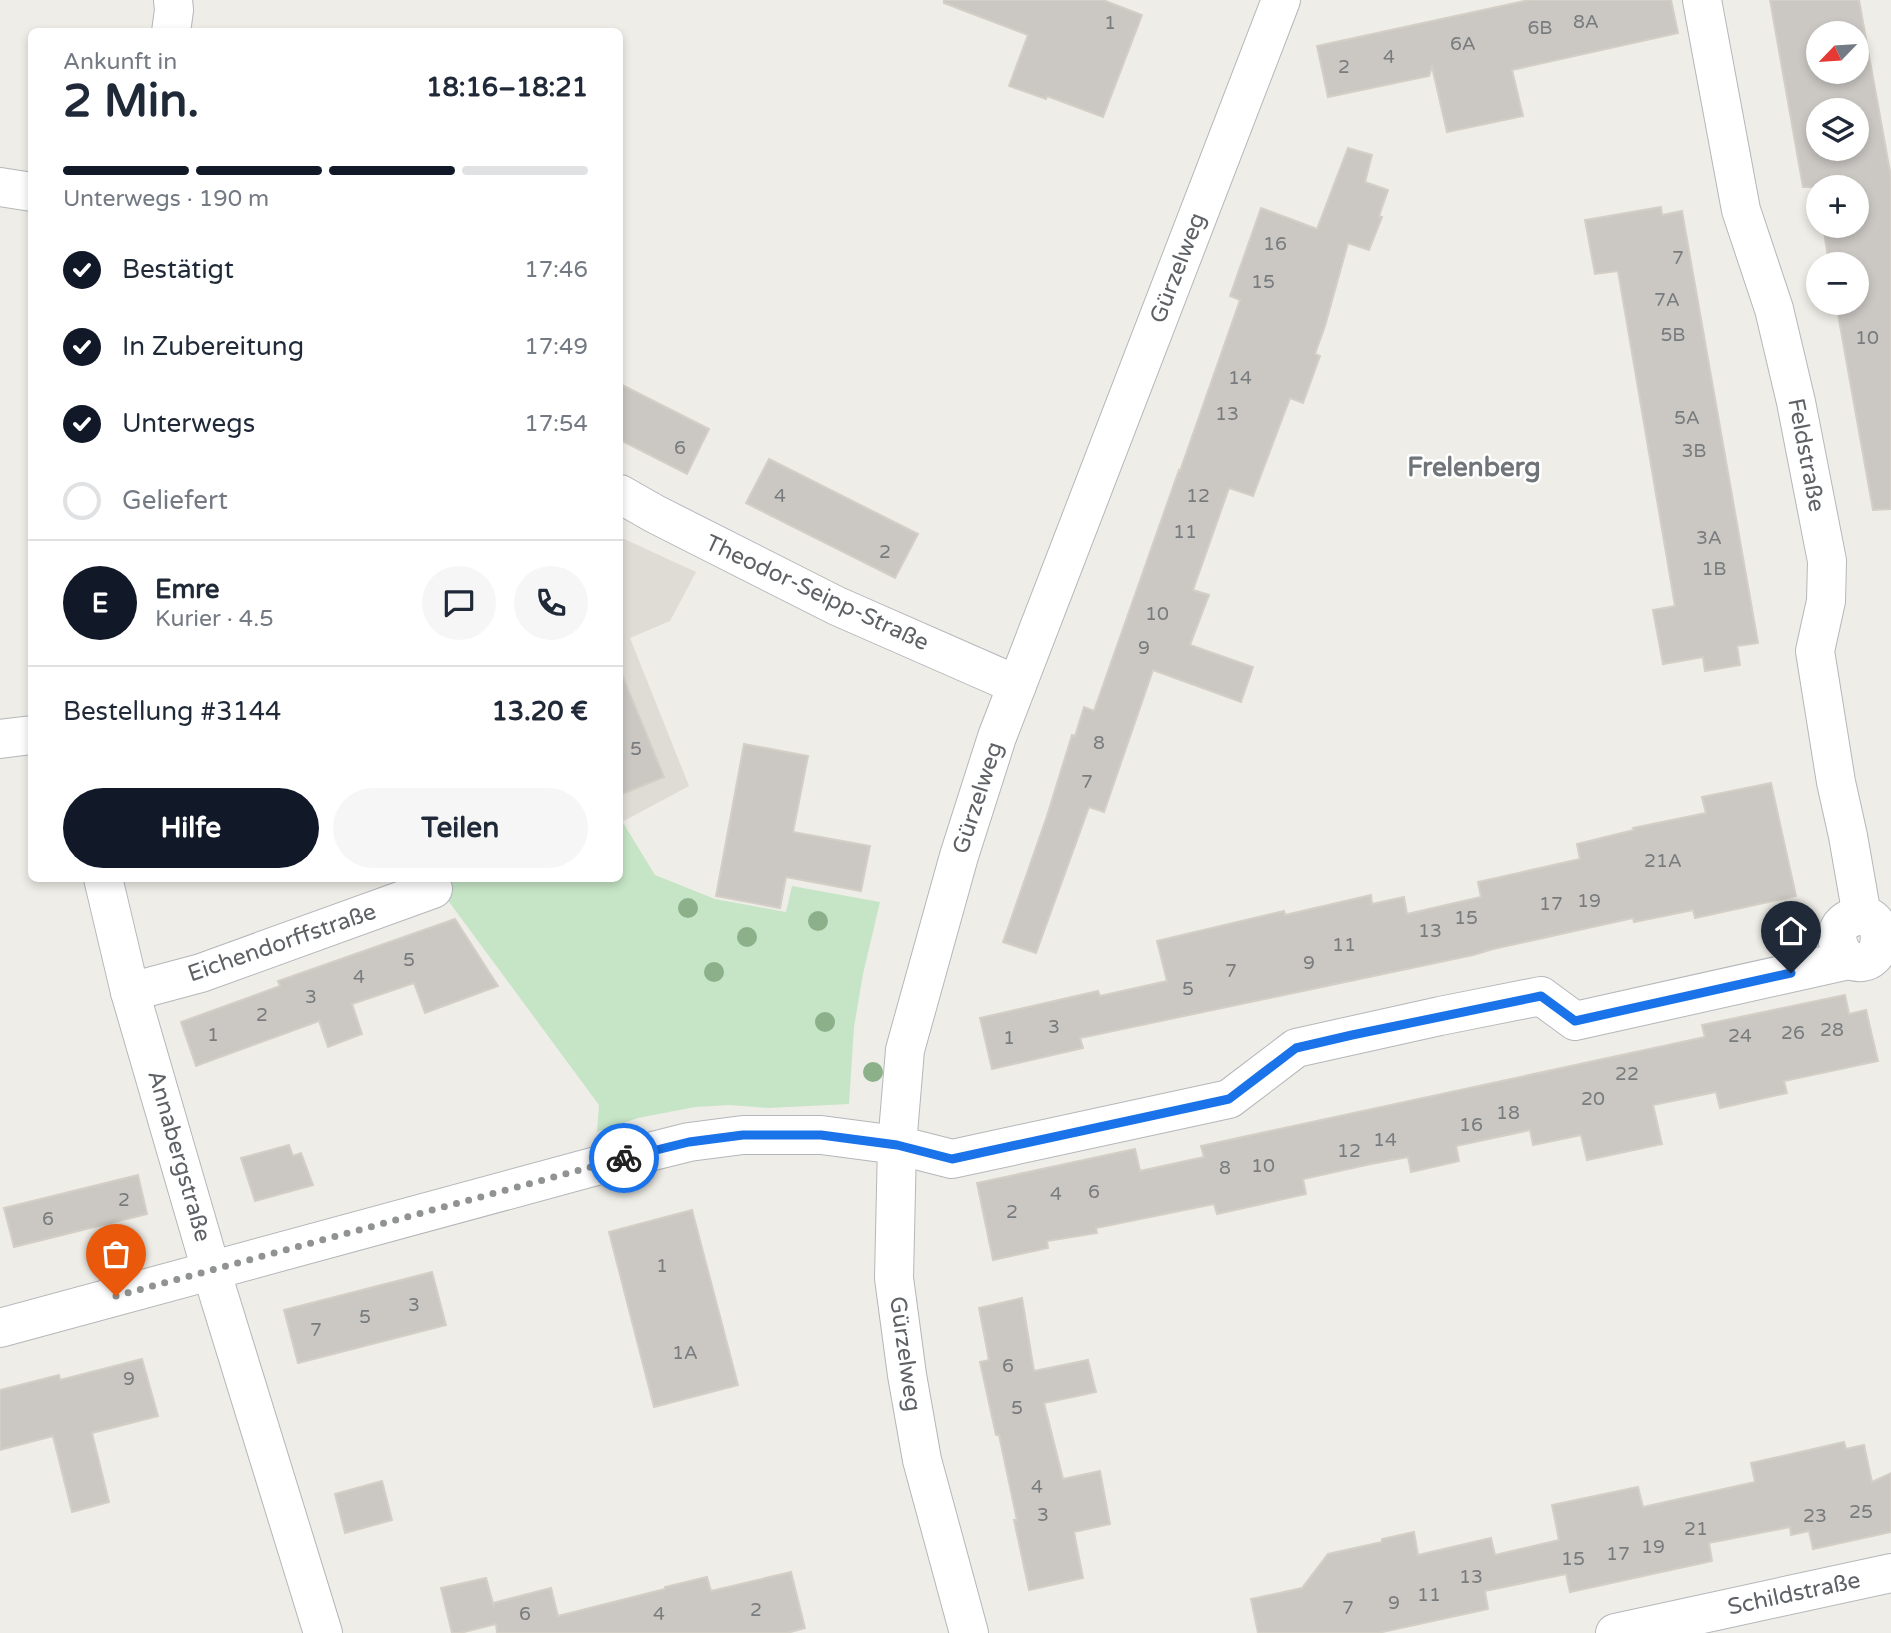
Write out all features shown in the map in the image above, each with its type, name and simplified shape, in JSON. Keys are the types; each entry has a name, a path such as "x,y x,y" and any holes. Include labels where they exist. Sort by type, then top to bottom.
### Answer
{"street":[{"path":"172,28 173,0"},
{"name":"Feldstraße","path":"1702,0 1741,209 1774,309 1796,402 1827,561 1826,601 1815,651 1836,782 1879,931"},
{"name":"Gürzelweg","path":"970,1633 922,1460 894,1278 897,1145 905,1051 959,856 997,737 1278,1"},
{"path":"0,187 28,191"},
{"name":"Theodor-Seipp-Straße","path":"623,496 837,606 1017,685"},
{"path":"0,739 28,736"},
{"name":"Annabergstraße","path":"104,882 130,992 211,1270 323,1633"},
{"name":"Eichendorffstraße","path":"130,992 201,973 433,889"},
{"path":"0,1328 689,1142 743,1135 821,1135 897,1145 952,1159 1229,1099 1296,1048 1541,996 1575,1021 1847,961 1839,948 1837,937 1845,921 1854,916 1879,931"},
{"name":"Schildstraße","path":"1615,1633 1891,1573"}],"shaded area":[{"path":"623,538 696,572 670,621 630,638 689,786 623,821"}],"green space":[{"path":"623,823 655,875 715,899 786,912 792,886 880,902 854,1027 849,1104 768,1108 730,1105 695,1107 638,1118 597,1132 599,1105 438,887 451,882 623,882"}],"building":[{"path":"944,0 1103,0 1142,15 1103,117 1047,96 1046,99 1009,86 1028,35 944,3"},
{"path":"1529,0 1671,0 1678,33 1512,70 1523,116 1447,132 1432,67 1429,76 1328,97 1317,46"},
{"path":"1770,0 1859,0 1863,21 1806,21 1806,84 1869,84 1869,55 1891,177 1891,509 1873,510 1838,315 1869,315 1869,252 1827,252 1825,238 1869,238 1869,175 1806,175 1806,187 1803,187"},
{"path":"1348,148 1372,155 1365,182 1388,190 1379,216 1382,217 1369,250 1348,243 1315,354 1320,356 1303,403 1290,398 1253,496 1229,488 1193,590 1209,595 1190,645 1253,667 1241,702 1153,670 1104,812 1089,807 1036,953 1003,942 1072,735 1075,736 1084,707 1094,711 1180,471 1240,300 1230,296 1261,208 1317,229"},
{"path":"1661,207 1662,215 1682,211 1758,643 1737,646 1740,665 1705,671 1703,657 1663,664 1653,610 1675,606 1618,271 1595,274 1585,220"},
{"path":"623,386 709,429 687,474 623,442"},
{"path":"769,459 918,534 895,578 746,503"},
{"path":"623,677 664,777 623,794"},
{"path":"744,744 808,756 793,832 870,846 861,891 786,877 780,908 716,896"},
{"path":"1771,783 1796,896 1695,918 1693,910 1634,922 1633,918 1473,955 1080,1038 1083,1048 992,1069 980,1018 1098,991 1100,996 1167,981 1157,941 1284,911 1285,915 1371,895 1372,904 1404,897 1407,914 1481,897 1478,882 1580,859 1577,844 1634,830 1633,828 1706,813 1702,797"},
{"path":"455,919 498,986 425,1013 414,983 352,1004 362,1034 328,1047 319,1021 196,1066 181,1022 280,986 278,981"},
{"path":"1845,995 1849,1014 1866,1010 1878,1061 1784,1081 1787,1093 1720,1108 1716,1092 1653,1105 1662,1144 1587,1160 1581,1135 1533,1145 1530,1130 1456,1146 1459,1161 1411,1172 1408,1157 1371,1164 1303,1179 1306,1194 1217,1214 1214,1204 1096,1228 1097,1233 1047,1241 1048,1248 993,1260 977,1183 1135,1149 1140,1171 1204,1157 1201,1146 1705,1037 1702,1025"},
{"path":"289,1145 293,1156 301,1153 313,1185 255,1201 241,1158"},
{"path":"138,1175 147,1214 14,1247 4,1208"},
{"path":"692,1210 738,1385 654,1407 609,1232"},
{"path":"432,1272 446,1325 298,1363 284,1310"},
{"path":"1022,1298 1034,1371 1088,1360 1096,1392 1044,1403 1063,1479 1100,1471 1110,1524 1074,1532 1083,1578 1029,1590 999,1435 996,1435 980,1362 989,1360 979,1308"},
{"path":"142,1359 158,1416 92,1433 109,1502 72,1512 53,1436 0,1450 0,1390 59,1375 60,1380"},
{"path":"1844,1442 1846,1449 1864,1445 1872,1482 1891,1473 1891,1532 1813,1549 1809,1531 1791,1535 1790,1527 1709,1543 1712,1561 1570,1592 1566,1574 1485,1591 1488,1609 1378,1633 1258,1633 1251,1599 1302,1588 1328,1554 1414,1532 1418,1555 1491,1538 1495,1555 1559,1540 1552,1505 1638,1487 1643,1507 1755,1482 1751,1463"},
{"path":"382,1481 392,1520 345,1533 335,1494"},
{"path":"791,1572 805,1628 787,1633 497,1633 496,1624 452,1633 441,1588 486,1578 494,1607 493,1603 551,1588 558,1616 707,1577 711,1591"}],"way so far":[{"path":"116,1296 624,1158"}],"district":[{"name":"Frelenberg","path":"1474,467"}],"route":[{"path":"624,1158 689,1142 743,1135 821,1135 897,1145 952,1159 1229,1099 1296,1048 1352,1035 1541,996 1575,1021 1791,973"}]}
